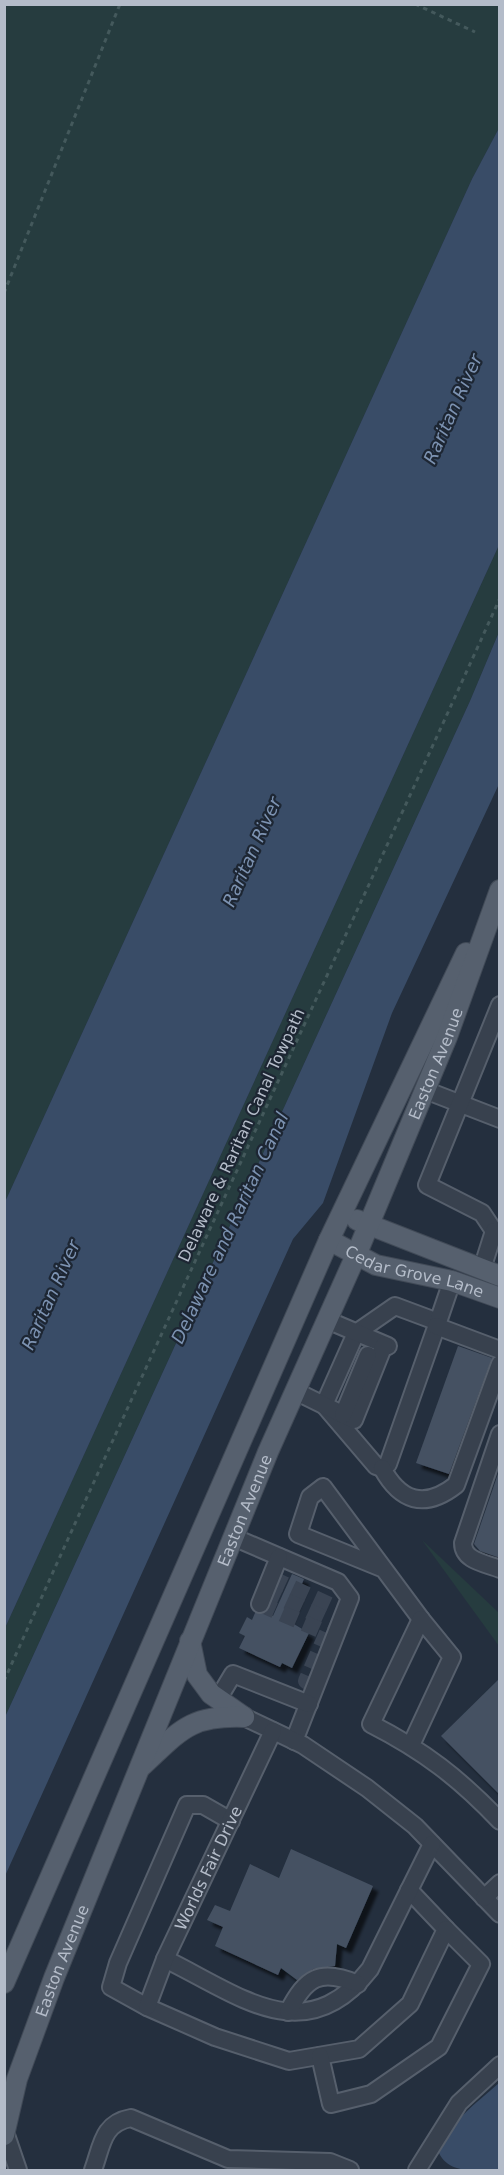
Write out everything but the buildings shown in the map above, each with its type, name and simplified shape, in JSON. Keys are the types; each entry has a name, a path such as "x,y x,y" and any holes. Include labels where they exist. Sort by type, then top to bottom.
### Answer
{"main road":[{"name":"Easton Avenue","path":"5,2134 17,2079 54,1978 233,1537 425,1090 447,1036 500,888"},
{"name":"Easton Avenue","path":"4,1983 329,1240 419,1048 500,888"},
{"name":"Cedar Grove Lane","path":"343,1214 491,1272"},
{"name":"Cedar Grove Lane","path":"329,1240 357,1252 376,1265 452,1281 500,1298"},
{"path":"190,1641 197,1675 218,1699 244,1717"},
{"path":"138,1770 183,1728 194,1722 219,1716 244,1717"}],"street":[{"path":"491,1272 497,1231 482,1213 427,1185 500,1005"},
{"path":"425,1090 500,1119"},
{"path":"382,1468 388,1464 452,1281"},
{"path":"334,1410 395,1306 500,1350"},
{"path":"327,1320 373,1340"},
{"path":"295,1391 354,1420 373,1340"},
{"path":"334,1410 376,1466 382,1468 392,1485 402,1495 413,1498 435,1497 456,1485 500,1364"},
{"path":"500,1434 463,1543 463,1551 468,1557 500,1569"},
{"path":"384,1569 298,1534 310,1497 323,1487 452,1657 411,1745"},
{"path":"233,1537 338,1582 350,1598 294,1741"},
{"path":"260,1604 279,1557"},
{"path":"422,1619 371,1724 411,1745 465,1785 500,1821"},
{"path":"218,1699 233,1674 309,1704"},
{"path":"244,1717 294,1741 367,1788 432,1844 500,1914"},
{"name":"Worlds Fair Drive","path":"147,2007 165,1959 273,1731"},
{"path":"231,1821 203,1805 187,1805 118,1963 111,1987 147,2007 215,2037 289,2061 320,2056 359,2049 410,2004 446,1929"},
{"path":"165,1959 256,2004 278,2012 308,2012 334,2004 358,1984 370,1969 432,1844"},
{"path":"484,1898 500,1883"},
{"path":"320,2056 331,2104 371,2094 439,2047 481,1964 409,1890"},
{"path":"288,2012 300,1989 312,1981 327,1976 340,1976 358,1984"},
{"path":"417,2170 459,2103 500,2065"},
{"path":"93,2170 109,2127 119,2120 131,2118 225,2165 330,2162 346,2170"},
{"path":"5,2134 18,2170"}],"path":[{"path":"4,293 120,4"},
{"path":"415,4 475,32"},
{"name":"Delaware & Raritan Canal Towpath","path":"4,1681 117,1429 500,598"}],"green space":[{"path":"5,5 499,5 499,128 472,179 5,1202"},
{"path":"499,545 499,632 470,701 5,1717 5,1628"},
{"path":"422,1540 499,1613 499,1646"}],"water":[{"name":"Raritan River","path":"499,128 499,545 5,1628 5,1202 472,179"},
{"name":"Delaware and Raritan Canal","path":"499,632 499,784 392,1013 323,1203 293,1239 5,1876 5,1717 470,701"},
{"path":"499,2083 499,2170 465,2170 450,2165 439,2153 448,2132 464,2114"}],"tunnel":[{"path":"271,1578 345,1612"},
{"path":"265,1591 339,1625"},
{"path":"260,1604 327,1633 306,1681 316,1686"}]}
